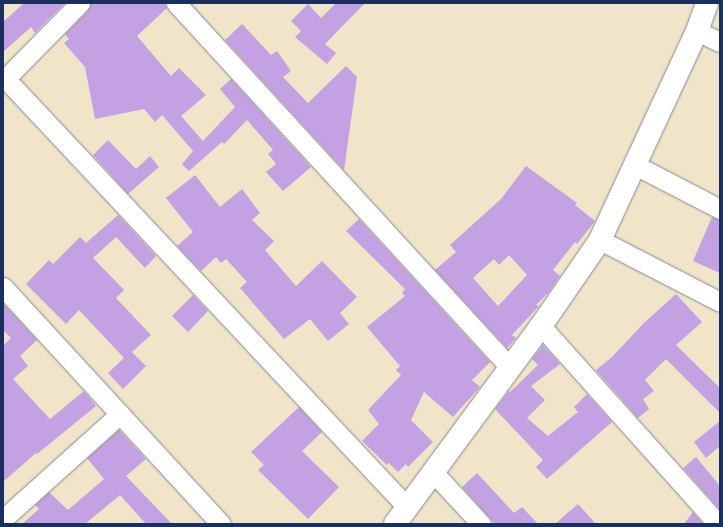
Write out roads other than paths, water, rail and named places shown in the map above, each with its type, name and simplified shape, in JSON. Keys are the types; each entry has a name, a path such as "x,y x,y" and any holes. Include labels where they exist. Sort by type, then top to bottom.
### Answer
{"street":[{"path":"80,3 4,78 402,516 541,326 600,240 697,31 707,3"},
{"path":"176,3 510,368"},
{"path":"697,31 720,42"},
{"path":"635,165 720,209"},
{"path":"600,240 720,302"},
{"path":"3,287 221,524"},
{"path":"541,326 718,524"},
{"path":"3,519 120,414"},
{"path":"433,472 481,524"}]}
